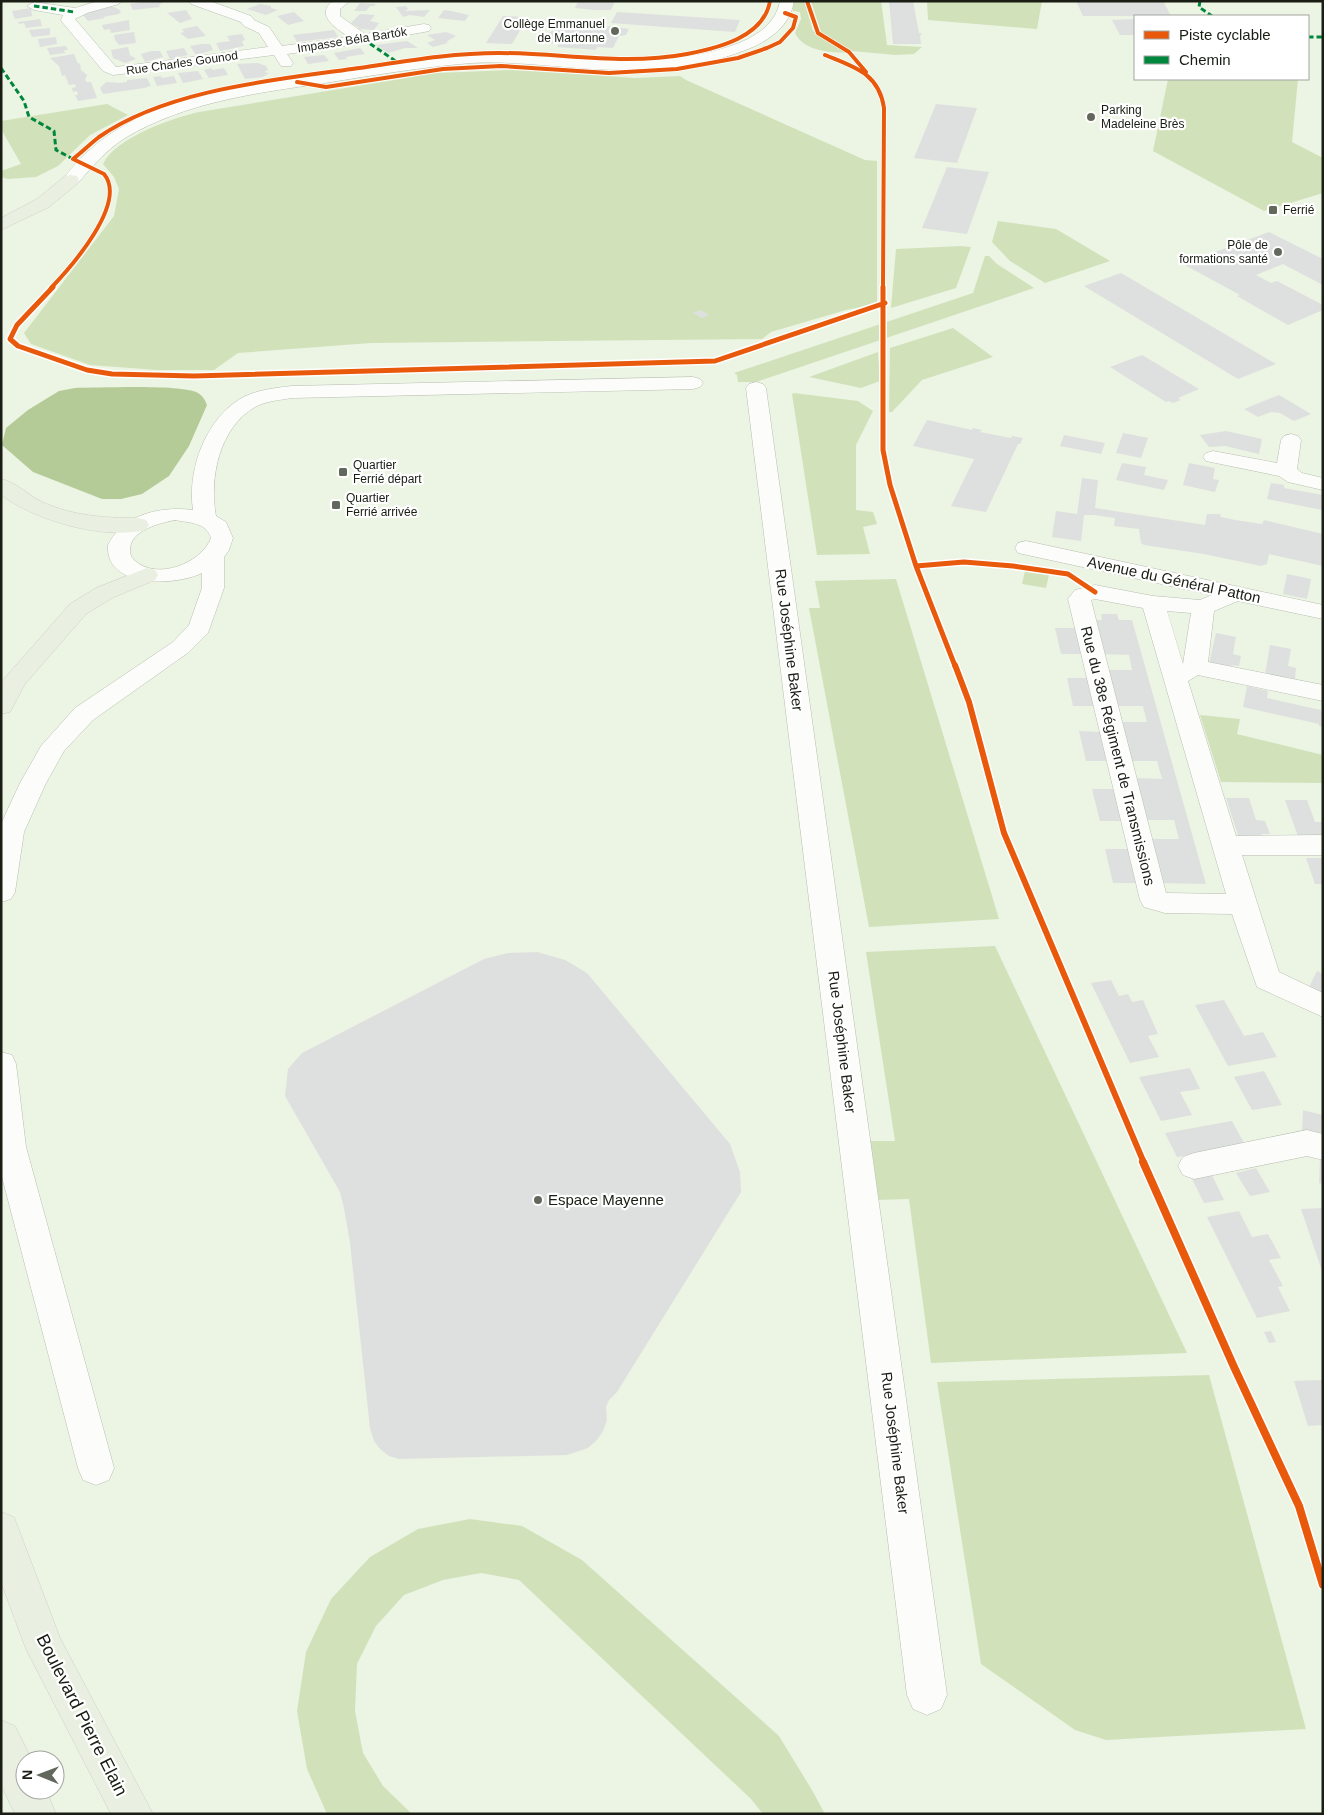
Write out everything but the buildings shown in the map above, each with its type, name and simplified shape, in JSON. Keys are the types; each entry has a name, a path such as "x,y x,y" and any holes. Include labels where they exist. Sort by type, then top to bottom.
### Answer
{"main road":[{"path":"8,202 36,196 71,180"},
{"path":"1,225 43,203 71,180"},
{"path":"1,485 16,497 38,509 68,519 104,526 138,525"},
{"path":"1,706 15,680 78,609 104,593 156,575"},
{"name":"Boulevard Pierre Elain","path":"1,1530 44,1649 132,1814"},
{"path":"1,1740 36,1814"}],"street":[{"path":"34,6 74,12 114,1"},
{"path":"196,1 246,19 249,23 264,30 280,51 297,82"},
{"path":"343,1 332,8 331,13 334,20 363,39"},
{"path":"71,180 96,152 119,135 150,119 215,98 297,82 424,63 475,58 634,65 669,63 724,52 749,44 778,24 785,13 787,1"},
{"name":"Rue Charles Gounod","path":"74,12 69,16 68,20 108,68 113,70 133,71 257,52 280,51"},
{"name":"Impasse Béla Bartók","path":"280,51 424,28"},
{"path":"205,518 202,496 204,470 221,429 233,413 267,396 292,392 693,383"},
{"name":"Rue Joséphine Baker","path":"756,388 928,1695"},
{"path":"1286,471 1291,440"},
{"path":"1213,458 1286,471 1295,478 1323,484"},
{"path":"159,517 176,502 204,470"},
{"path":"191,515 205,518 215,524 221,531 223,540 220,549 213,557 192,570 156,575 135,571 125,565 120,558 118,550 124,536 138,525 159,517 191,515"},
{"name":"Avenue du Général Patton","path":"1026,548 1323,612"},
{"path":"1,892 11,832 33,783 54,746 84,714 137,676 181,648 200,628 213,588 213,557"},
{"path":"156,575 190,595 200,628"},
{"name":"Rue du 38e Régiment de Transmissions","path":"1236,593 1203,607 1153,603 1095,592 1083,595 1079,599 1154,900 1165,903 1243,904"},
{"path":"1153,603 1185,673 1226,846 1266,979 1323,1006"},
{"path":"1185,673 1203,607"},
{"path":"1185,673 1323,693"},
{"path":"1226,846 1323,845"},
{"path":"1,1064 10,1147 96,1468"},
{"path":"1194,1166 1307,1143 1323,1147"}],"shaded area":[{"path":"791,1 804,1 813,31 848,53 818,50 799,39 795,33 801,19 800,12 793,11"},
{"path":"811,1 881,1 887,45 922,47 914,54 896,55 852,51 821,32"},
{"path":"927,1 1042,1 1037,29 928,20"},
{"path":"512,70 635,78 680,76 865,160 877,161 877,304 846,310 771,332 762,339 371,343 238,353 214,370 157,370 90,365 31,344 24,333 114,216 119,189 114,177 103,164 119,146 132,138 160,124 199,112 437,73"},
{"path":"1168,80 1298,80 1292,142 1323,158 1323,193 1264,211 1153,151"},
{"path":"107,104 128,115 90,135 58,166 36,177 8,179 1,177 1,171 21,164 1,129 1,121"},
{"path":"998,221 1056,229 1110,261 1045,283 1010,261 992,242"},
{"path":"971,247 956,288 891,308 896,249"},
{"path":"985,256 989,256 997,264 1034,288 756,382 738,382 737,375 734,373 973,293"},
{"path":"953,328 993,357 922,380 892,412 889,412 890,348"},
{"path":"878,352 880,381 861,388 809,377"},
{"path":"75,388 175,388 200,394 207,405 189,446 169,476 142,494 121,499 102,499 33,472 2,445 6,428 28,410 59,391"},
{"path":"792,394 858,401 873,411 856,445 856,510 873,512 877,524 863,527 870,554 817,555"},
{"path":"1025,571 1049,575 1046,588 1022,584"},
{"path":"896,579 999,919 869,927 809,608 820,608 815,581"},
{"path":"1200,715 1240,719 1237,734 1323,755 1323,783 1221,782"},
{"path":"995,946 1187,1353 931,1363 909,1199 876,1200 868,1141 895,1141 866,952"},
{"path":"1209,1375 1306,1729 1106,1740 1075,1730 981,1664 937,1382"},
{"path":"470,1519 522,1526 582,1560 779,1736 825,1814 763,1814 751,1799 519,1580 481,1573 443,1580 404,1595 376,1626 357,1664 355,1711 363,1753 383,1786 412,1814 327,1814 307,1769 297,1711 306,1652 331,1599 370,1557 418,1529"}],"marked path":[{"path":"1200,1 1199,7 1211,15"},
{"path":"34,6 74,12"},
{"path":"1309,37 1323,37"},
{"path":"363,39 397,62"},
{"path":"1,68 24,101 29,117 54,131 56,150 73,159"}],"cycle path":[{"path":"770,1 768,13 751,31 725,44 687,54 664,58 617,60 499,53 424,58 241,86 166,105 131,119 99,137 73,159 96,168 107,177 110,193 106,212 95,233 79,255 62,277 17,325 10,339 18,346 87,370 112,374 194,376 715,361 885,303"},
{"path":"807,1 818,33 849,52 866,72"},
{"path":"297,82 326,87 443,69 501,66 609,73 677,69 738,58 780,42 793,28 796,17 785,13"},
{"path":"825,55 865,73 877,85 883,98 883,450 890,485 916,566 969,702 1004,833 1139,1152 1234,1367 1299,1506 1323,1585"},
{"path":"916,566 964,562 1013,566 1068,574 1095,592"}],"place":[{"name":"Collège Emmanuel de Martonne","path":"615,31"},
{"name":"Parking Madeleine Brès","path":"1091,117"},
{"name":"Ferrié","path":"1273,210"},
{"name":"Pôle de formations santé","path":"1278,252"},
{"name":"Quartier Ferrié départ","path":"343,472"},
{"name":"Quartier Ferrié arrivée","path":"336,505"},
{"name":"Espace Mayenne","path":"538,1200"}]}
